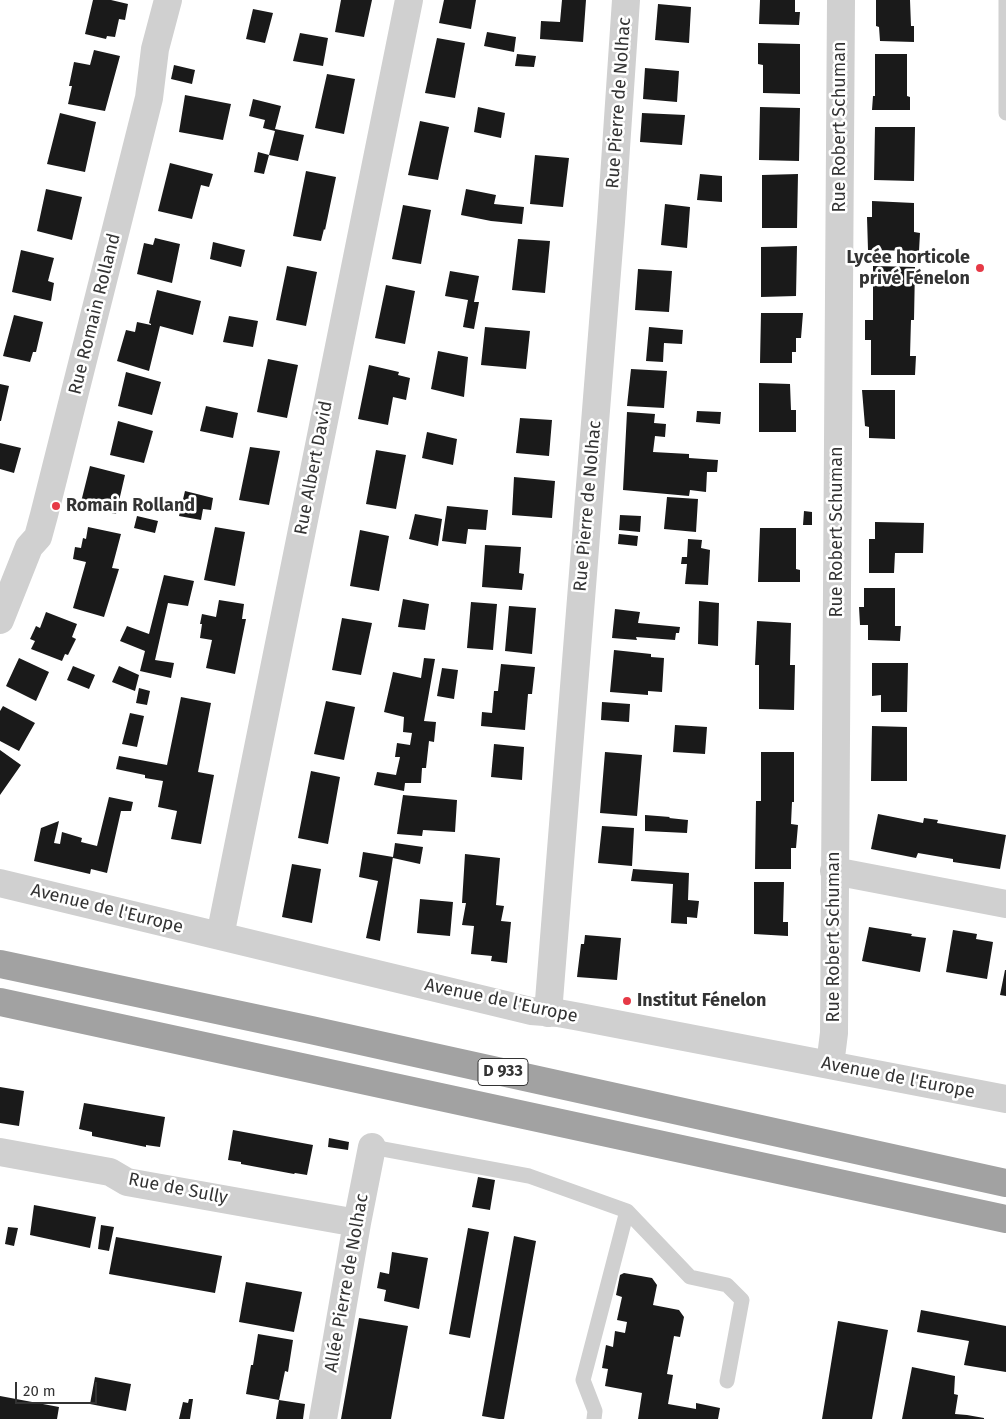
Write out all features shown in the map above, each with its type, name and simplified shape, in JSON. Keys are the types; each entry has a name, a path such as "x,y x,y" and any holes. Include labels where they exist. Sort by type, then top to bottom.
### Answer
{"highway":[{"name":"D 933","path":"0,964 1006,1183"},
{"name":"D 933","path":"0,1002 1006,1219"}],"street":[{"name":"Rue Romain Rolland","path":"0,620 29,547 38,538 149,98 155,49 168,0"},
{"name":"Rue Albert David","path":"220,936 409,0"},
{"name":"Rue Pierre de Nolhac","path":"548,1013 611,222 626,0"},
{"name":"Rue Robert Schuman","path":"830,1065 834,1032 841,0"},
{"path":"834,872 1006,904"},
{"name":"Avenue de l'Europe","path":"0,882 521,1008 1006,1098"},
{"name":"Allée Pierre de Nolhac","path":"323,1419 372,1147"},
{"name":"Rue de Sully","path":"0,1152 110,1172 128,1182 357,1223"}],"lane":[{"path":"1006,0 1006,113"},
{"path":"372,1147 529,1176 627,1211 690,1277 727,1286 742,1300 727,1381"},
{"path":"594,1419 595,1412 583,1380 627,1211"}],"building":[{"path":"93,0 111,0 128,4 125,20 119,19 115,37 107,36 106,39 85,34"},
{"path":"341,0 372,0 364,37 335,32"},
{"path":"444,0 476,0 471,29 439,23"},
{"path":"562,0 586,0 583,42 540,39 541,21 560,22"},
{"path":"760,0 795,0 795,12 800,12 799,25 759,24"},
{"path":"876,0 910,0 911,26 914,26 914,42 880,41 879,27 876,26"},
{"path":"658,4 691,7 689,43 655,40"},
{"path":"253,9 273,13 265,43 246,39"},
{"path":"487,32 516,37 514,52 484,46"},
{"path":"300,33 328,38 323,66 293,61"},
{"path":"437,38 465,43 455,98 425,93"},
{"path":"758,43 800,44 800,94 763,93 763,65 758,64"},
{"path":"94,50 120,56 105,111 68,104 72,86 69,86 74,62 90,65"},
{"path":"517,54 536,56 534,67 515,66"},
{"path":"875,54 907,54 907,96 910,97 910,110 872,110 873,96 875,96"},
{"path":"174,65 195,70 192,84 171,79"},
{"path":"645,68 679,71 677,102 643,99"},
{"path":"327,74 355,79 344,134 315,128"},
{"path":"185,95 231,104 223,140 179,132"},
{"path":"253,99 281,106 275,129 304,135 298,161 269,155 275,131 263,128 265,120 249,116"},
{"path":"478,107 505,113 501,138 474,132"},
{"path":"760,107 800,108 799,161 759,160"},
{"path":"60,113 96,122 85,172 47,164"},
{"path":"642,113 685,115 682,145 640,142"},
{"path":"420,121 449,127 438,180 408,175"},
{"path":"875,127 915,127 914,181 874,180"},
{"path":"258,152 269,155 264,174 254,172"},
{"path":"535,155 569,158 563,207 530,204"},
{"path":"170,163 213,174 209,187 201,185 192,219 158,211"},
{"path":"306,171 336,177 321,241 293,236"},
{"path":"700,174 722,176 722,202 697,200"},
{"path":"798,174 797,228 762,228 762,175"},
{"path":"46,189 82,197 72,240 37,231"},
{"path":"466,189 496,195 494,204 524,207 522,224 491,221 461,215"},
{"path":"872,201 914,203 914,232 920,233 919,251 868,250 867,217 872,217"},
{"path":"665,204 690,207 687,248 661,245"},
{"path":"403,205 431,210 421,264 392,259"},
{"path":"155,238 180,244 172,283 137,274 144,243 153,245"},
{"path":"518,239 550,241 545,293 512,290"},
{"path":"213,242 245,250 241,267 210,259"},
{"path":"797,246 796,296 761,297 761,247"},
{"path":"21,250 54,258 48,281 54,283 51,301 12,292"},
{"path":"287,266 317,272 306,326 276,320"},
{"path":"873,266 915,267 914,320 911,320 910,356 916,356 915,375 871,375 871,340 865,340 865,320 873,320"},
{"path":"638,269 672,271 669,312 635,310"},
{"path":"450,271 479,276 474,302 479,302 474,329 463,327 468,300 445,296"},
{"path":"386,285 415,291 405,344 375,338"},
{"path":"157,290 201,301 193,335 160,326 149,371 117,361 126,330 135,332 137,322 151,325 149,323"},
{"path":"761,313 803,313 801,338 796,338 796,352 792,352 792,363 760,363"},
{"path":"14,315 43,322 36,352 33,352 30,362 3,356"},
{"path":"229,316 258,321 253,347 223,342"},
{"path":"485,327 530,331 526,369 481,365"},
{"path":"649,327 683,330 682,344 664,343 663,362 646,361"},
{"path":"438,351 468,357 464,397 431,389"},
{"path":"268,359 298,365 287,418 257,412"},
{"path":"369,365 399,372 398,375 410,378 406,400 393,397 388,425 358,419"},
{"path":"631,369 667,371 664,408 627,406"},
{"path":"126,372 161,382 152,415 118,406"},
{"path":"759,383 790,384 791,410 796,410 796,432 759,432"},
{"path":"0,384 9,386 1,421 0,421"},
{"path":"862,390 895,390 895,439 869,438 869,427 865,426"},
{"path":"206,406 238,413 233,438 200,431"},
{"path":"697,411 721,412 720,424 696,422"},
{"path":"627,412 655,414 654,423 666,424 665,437 655,436 653,452 689,454 689,458 718,460 717,472 707,472 706,492 690,490 689,496 623,490"},
{"path":"520,418 552,420 549,456 516,453"},
{"path":"118,421 153,431 144,463 110,455"},
{"path":"427,432 457,439 453,465 422,458"},
{"path":"0,443 21,448 14,473 0,469"},
{"path":"250,447 280,451 269,505 239,500"},
{"path":"376,450 406,455 396,509 366,504"},
{"path":"90,466 125,475 116,514 80,506"},
{"path":"514,477 555,481 552,518 512,515"},
{"path":"185,491 213,498 211,510 203,509 201,520 179,516"},
{"path":"667,497 698,499 696,532 664,529"},
{"path":"447,506 488,510 486,530 468,529 466,544 442,541"},
{"path":"804,511 812,512 812,525 803,525"},
{"path":"415,514 442,519 438,546 409,539"},
{"path":"620,515 641,516 640,532 619,530"},
{"path":"137,516 158,521 155,533 134,528"},
{"path":"875,522 924,523 923,553 895,553 894,573 869,573 869,539 875,539"},
{"path":"88,527 121,534 112,568 119,569 104,617 73,608 86,562 73,559 75,547 81,548 83,538 86,539"},
{"path":"215,527 245,532 235,586 204,580"},
{"path":"760,528 796,528 796,569 800,570 800,582 758,582"},
{"path":"360,530 389,536 379,591 350,586"},
{"path":"619,534 638,536 637,546 618,544"},
{"path":"688,539 702,540 701,548 710,550 708,585 685,584 687,564 681,564 682,557 687,557"},
{"path":"485,545 521,547 519,573 524,574 522,590 482,587"},
{"path":"164,575 194,581 188,606 168,603 155,660 174,663 171,678 140,671 145,651 120,641 127,626 149,634"},
{"path":"864,588 895,588 895,626 901,626 900,641 868,640 868,625 860,625 859,607 864,607"},
{"path":"403,599 429,604 425,630 398,627"},
{"path":"219,600 244,604 242,619 246,619 235,674 206,668 212,640 200,638 202,624 200,624 202,614 216,617"},
{"path":"699,601 719,603 718,646 698,644"},
{"path":"471,602 497,604 493,650 467,648"},
{"path":"509,606 536,608 532,654 505,651"},
{"path":"615,609 640,612 638,623 680,627 679,633 676,633 675,640 636,637 637,640 612,638"},
{"path":"46,612 77,624 72,637 76,639 68,655 65,654 62,661 31,649 35,641 30,639 36,626 40,628"},
{"path":"342,618 372,623 361,675 332,670"},
{"path":"757,621 791,623 790,665 795,665 794,710 759,709 759,665 755,665"},
{"path":"614,650 651,654 651,657 664,658 662,692 648,691 648,695 610,692"},
{"path":"19,658 49,672 36,701 6,686"},
{"path":"424,658 435,659 424,721 436,722 434,742 429,741 426,768 422,768 421,783 405,783 404,791 374,785 377,772 396,775 400,757 395,757 397,743 410,745 412,733 403,732 404,717 384,712 393,672 421,678"},
{"path":"872,663 908,663 907,712 881,712 881,695 872,696"},
{"path":"501,664 535,667 532,694 528,694 525,730 481,726 482,712 492,713 494,691 498,691"},
{"path":"73,666 95,675 89,689 67,680"},
{"path":"119,666 139,675 135,691 112,682"},
{"path":"442,668 458,670 454,699 437,696"},
{"path":"139,688 150,691 147,705 136,703"},
{"path":"181,697 211,703 198,772 214,775 201,844 171,839 177,811 158,807 163,781 145,778 145,775 116,769 119,756 167,765"},
{"path":"326,701 355,707 344,760 314,754"},
{"path":"602,702 630,704 629,722 601,720"},
{"path":"3,706 35,723 19,751 0,741 0,711"},
{"path":"130,713 144,716 137,747 122,744"},
{"path":"675,725 707,727 705,754 673,752"},
{"path":"872,726 907,727 907,781 871,781"},
{"path":"494,744 524,747 522,780 491,777"},
{"path":"0,750 21,765 0,795"},
{"path":"605,752 642,755 637,816 600,813"},
{"path":"761,752 794,752 794,802 792,802 791,824 798,825 796,848 791,848 791,869 755,869 756,801 761,801"},
{"path":"311,771 340,777 328,844 298,838"},
{"path":"403,795 457,800 455,832 423,830 422,836 397,834"},
{"path":"109,797 133,802 131,811 121,811 107,873 91,869 90,874 34,861 41,828 59,821 54,843 60,844 62,832 82,838 81,842 97,846"},
{"path":"878,814 923,823 924,818 938,820 937,823 1006,835 1000,869 953,862 953,859 918,853 916,858 871,849"},
{"path":"645,815 688,820 687,833 645,831"},
{"path":"602,826 634,828 632,866 598,863"},
{"path":"395,843 423,847 420,864 393,858"},
{"path":"363,852 393,857 380,941 366,938 378,881 359,877"},
{"path":"465,854 500,858 496,905 504,906 501,921 511,922 507,963 491,961 492,956 471,954 474,926 462,925 466,903 462,903"},
{"path":"292,864 321,869 312,923 282,917"},
{"path":"633,869 689,873 688,900 699,901 697,918 687,917 687,924 671,923 673,884 631,881"},
{"path":"754,882 784,882 783,922 788,922 788,936 754,934"},
{"path":"420,899 453,902 450,936 417,933"},
{"path":"869,927 926,938 920,972 862,961"},
{"path":"953,930 977,934 976,939 993,942 987,979 946,972"},
{"path":"585,935 621,938 617,980 577,977 581,944 584,944"},
{"path":"1006,970 1006,996 1000,995"},
{"path":"0,1087 24,1091 19,1126 0,1123"},
{"path":"84,1103 165,1117 160,1147 146,1145 146,1147 92,1136 92,1132 79,1129"},
{"path":"233,1130 313,1145 307,1175 241,1164 241,1162 228,1160"},
{"path":"329,1138 349,1142 348,1150 328,1147"},
{"path":"478,1177 495,1180 490,1210 472,1207"},
{"path":"34,1205 96,1217 90,1248 30,1235"},
{"path":"101,1225 114,1227 109,1251 98,1249"},
{"path":"8,1227 18,1228 14,1246 5,1244"},
{"path":"468,1228 489,1232 470,1338 449,1334"},
{"path":"514,1236 536,1241 504,1419 499,1419 482,1416"},
{"path":"116,1237 222,1256 215,1293 109,1274"},
{"path":"392,1252 428,1258 419,1309 384,1301 386,1290 377,1288 380,1272 389,1274"},
{"path":"624,1273 652,1278 657,1285 653,1305 679,1310 684,1317 680,1337 674,1336 667,1374 673,1375 668,1404 696,1409 696,1403 720,1408 718,1419 638,1419 642,1393 605,1386 608,1369 602,1368 606,1345 613,1347 615,1331 625,1333 627,1322 617,1320 622,1297 616,1295 620,1275"},
{"path":"246,1282 302,1292 294,1332 239,1322"},
{"path":"921,1310 1006,1326 1006,1372 964,1365 969,1341 917,1332"},
{"path":"359,1318 408,1326 391,1419 341,1419"},
{"path":"838,1321 888,1330 872,1419 822,1419"},
{"path":"258,1334 293,1340 288,1372 285,1371 279,1400 246,1394"},
{"path":"912,1367 955,1376 954,1394 958,1395 955,1414 984,1419 902,1419"},
{"path":"95,1377 131,1384 126,1411 90,1404"},
{"path":"0,1396 59,1407 57,1419 0,1419"},
{"path":"189,1399 193,1399 190,1419 179,1419 183,1402 188,1403"},
{"path":"279,1400 305,1404 303,1419 276,1419"}],"place":[{"name":"Lycée horticole privé Fénelon","path":"980,268"},
{"name":"Romain Rolland","path":"56,506"},
{"name":"Institut Fénelon","path":"627,1001"}]}
